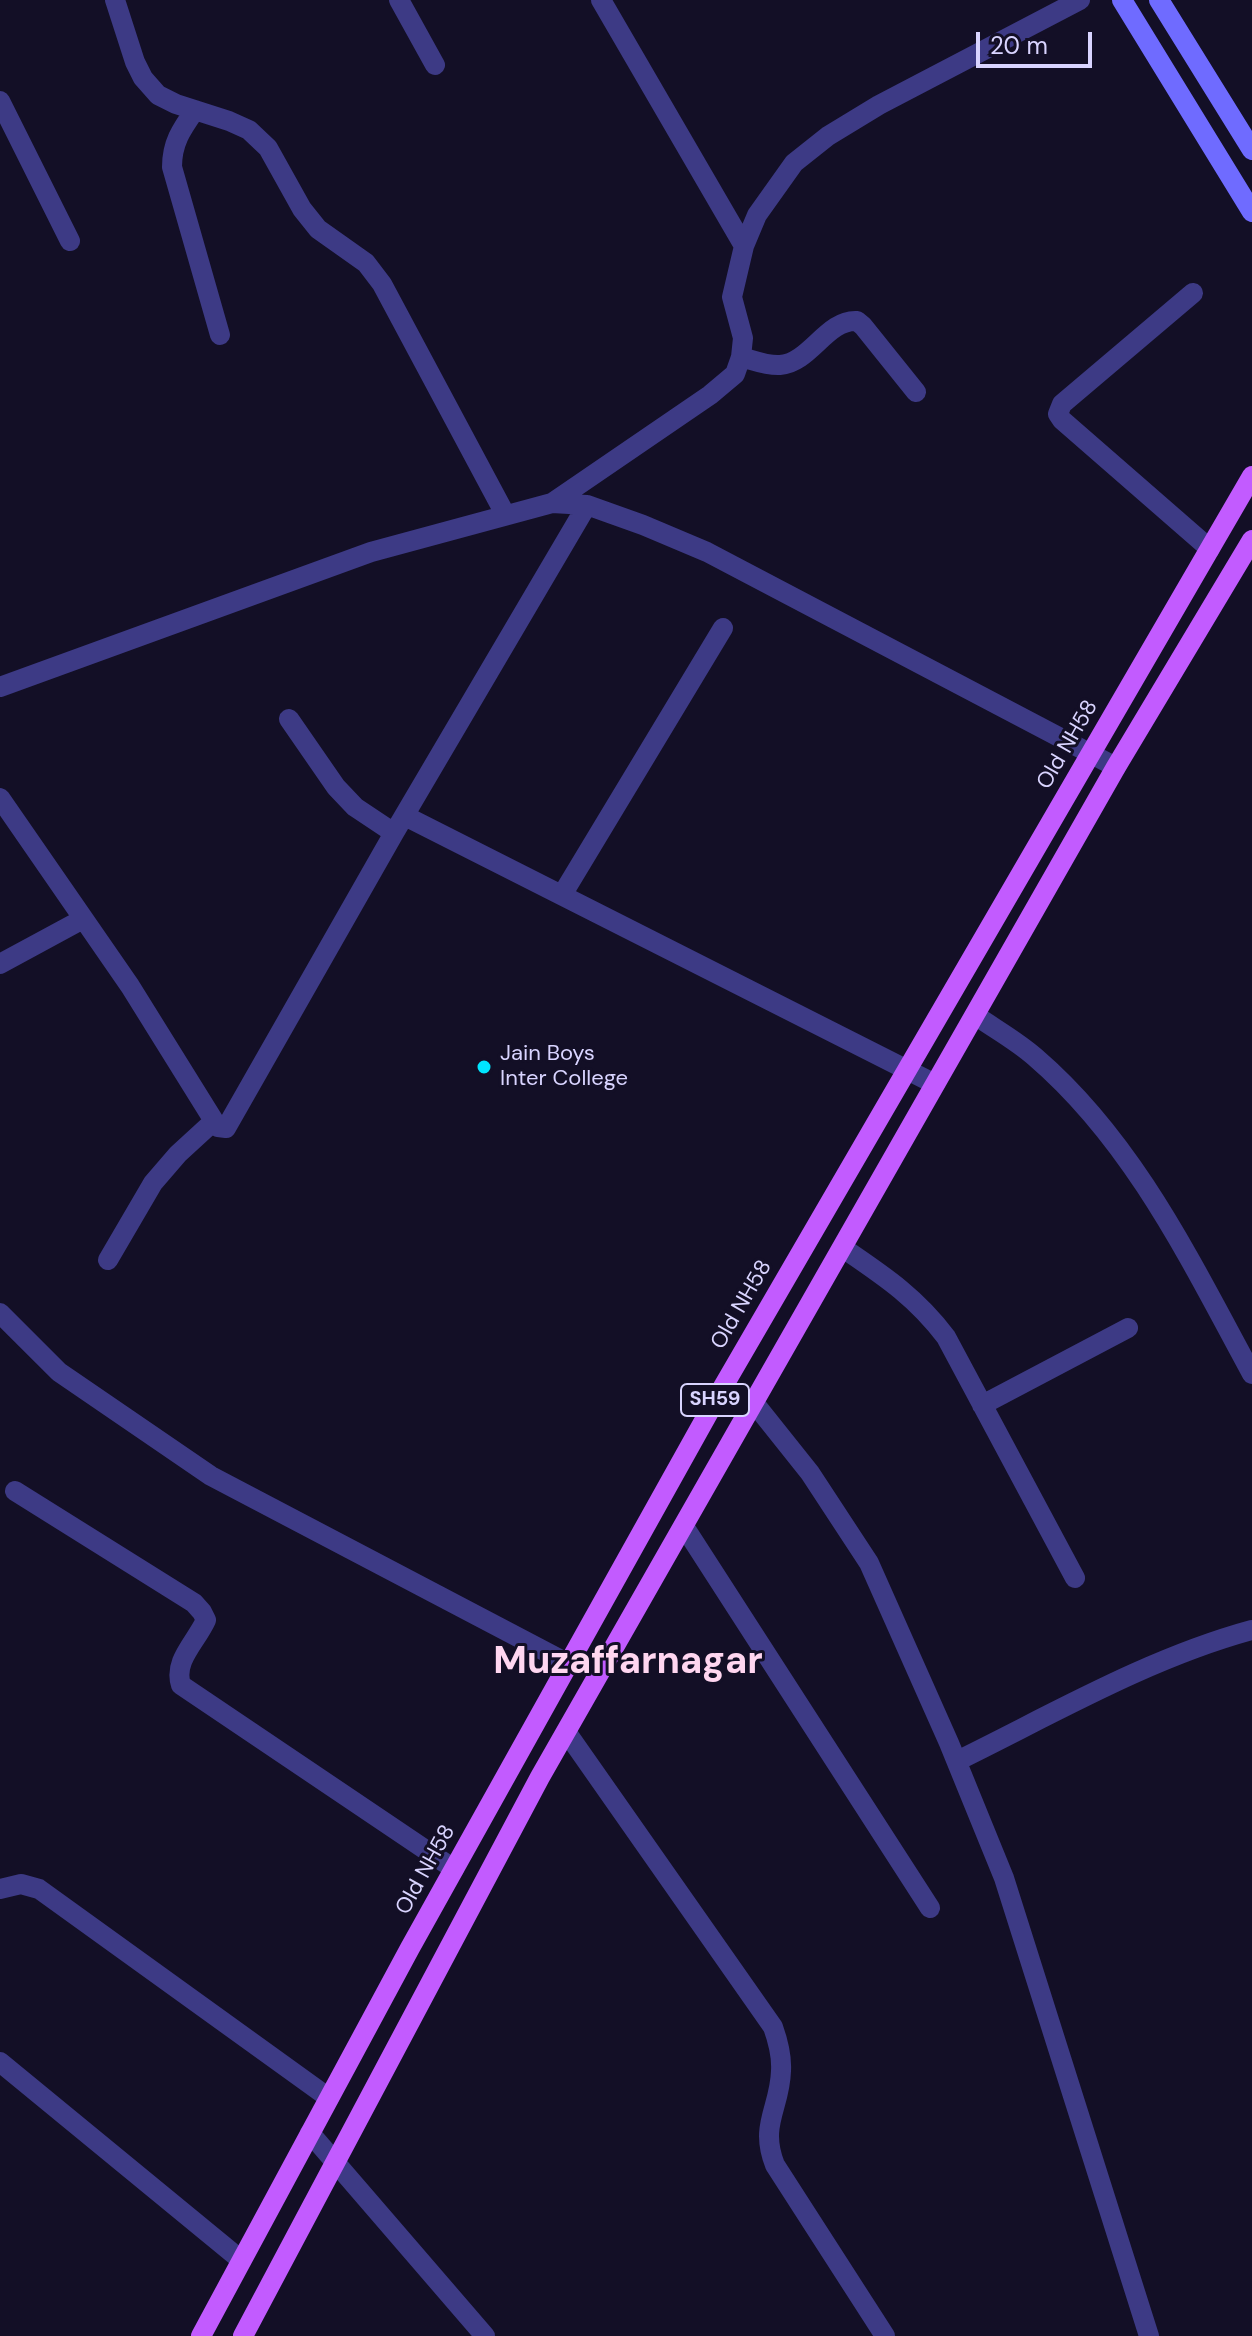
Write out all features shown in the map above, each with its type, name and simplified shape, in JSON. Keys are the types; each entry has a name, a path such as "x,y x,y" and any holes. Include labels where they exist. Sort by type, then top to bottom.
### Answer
{"main road":[{"path":"1122,0 1252,212"},
{"path":"1159,0 1252,150"},
{"name":"Old NH58","path":"201,2336 410,1948 724,1385 1252,476"},
{"name":"SH59","path":"243,2336 540,1777 685,1528 1116,767 1252,540"},
{"path":"410,1948 440,1964"}],"street":[{"path":"115,0 122,30 143,78 158,95 249,130 268,148 302,209 318,229 366,263 505,514"},
{"path":"399,0 435,65"},
{"path":"601,0 744,246"},
{"path":"552,503 735,374 743,338 732,297 744,246 757,215 794,163 828,136 919,83 1080,0"},
{"path":"0,101 70,241"},
{"path":"195,110 172,148 172,167 220,335"},
{"path":"1193,293 1062,404 1058,414 1210,549"},
{"path":"741,357 779,365 791,362 841,324 857,321 916,392"},
{"path":"0,687 371,552 552,503 587,505 707,552 1116,767"},
{"path":"0,798 130,986 214,1121 223,1129 229,1125 399,824 587,505"},
{"path":"562,895 723,628"},
{"path":"289,719 336,787 355,807 562,895 935,1084"},
{"path":"0,964 83,919"},
{"path":"975,1015 1034,1056 1077,1098 1132,1166 1163,1212 1252,1374"},
{"path":"108,1260 153,1183 178,1154 214,1121"},
{"path":"843,1248 909,1294 946,1337 1075,1578"},
{"path":"0,1313 8,1334 211,1476 569,1664"},
{"path":"982,1405 1128,1328"},
{"path":"755,1404 810,1473 869,1563 957,1761 1004,1878 1149,2336"},
{"path":"15,1491 194,1603 202,1612 206,1620 177,1674 181,1685 454,1869"},
{"path":"685,1528 930,1908"},
{"path":"957,1761 1143,1670 1252,1630"},
{"path":"567,1733 773,2027 780,2048 781,2071 768,2132 768,2147 775,2165 885,2336"},
{"path":"0,1889 21,1884 39,1889 329,2098"},
{"path":"0,2062 241,2260"},
{"path":"310,2133 485,2336"}],"place":[{"name":"Jain Boys Inter College","path":"484,1067"}],"district":[{"name":"Muzaffarnagar","path":"628,1663"}]}
